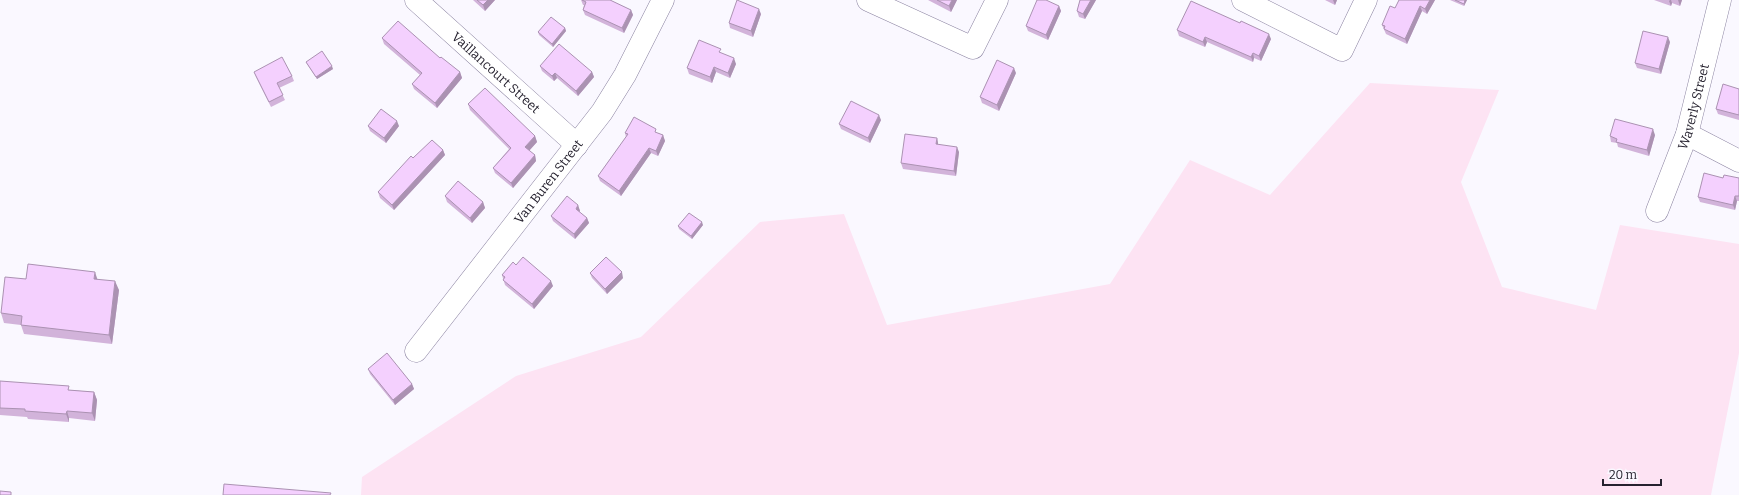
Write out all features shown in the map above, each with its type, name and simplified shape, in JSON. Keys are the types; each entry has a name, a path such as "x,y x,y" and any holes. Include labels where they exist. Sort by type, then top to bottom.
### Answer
{"street":[{"name":"Vaillancourt Street","path":"416,0 577,145"},
{"name":"Van Buren Street","path":"416,351 577,145 613,95 663,0"},
{"path":"868,0 973,48 997,0"},
{"path":"1243,0 1342,50 1366,0"},
{"name":"Waverly Street","path":"1658,211 1688,134 1720,0"},
{"path":"1688,134 1739,161"}],"shaded area":[{"path":"1370,83 1499,90 1461,182 1502,287 1596,310 1620,225 1739,244 1739,353 1711,495 361,495 362,477 516,376 641,337 760,222 844,214 887,325 1110,284 1190,160 1270,195"}],"building":[{"path":"477,0 488,0 483,5"},
{"path":"582,0 610,0 631,10 622,28 583,10 586,2"},
{"path":"737,0 759,9 751,31 729,23"},
{"path":"937,0 952,0 949,6"},
{"path":"1037,0 1046,0 1059,6 1046,35 1026,26"},
{"path":"1080,0 1091,0 1083,14 1077,11"},
{"path":"1399,0 1430,0 1425,9 1420,6 1405,39 1384,29 1385,26 1382,25 1390,6 1395,8"},
{"path":"1455,0 1465,0 1464,4"},
{"path":"1191,1 1269,34 1259,56 1253,53 1251,57 1205,37 1203,42 1177,30"},
{"path":"551,17 565,28 552,44 538,32"},
{"path":"398,21 440,58 441,57 460,72 435,103 412,84 422,73 382,38"},
{"path":"1643,31 1668,37 1659,69 1635,63"},
{"path":"699,40 721,49 719,52 734,58 728,73 714,67 710,77 687,68"},
{"path":"559,44 592,72 576,91 555,73 552,76 540,66"},
{"path":"322,51 332,66 316,77 306,62"},
{"path":"282,57 292,76 277,83 283,95 269,102 254,72"},
{"path":"997,60 1014,68 997,105 980,97"},
{"path":"1723,84 1739,89 1739,115 1716,109"},
{"path":"485,88 535,136 525,147 535,155 511,183 493,168 511,148 468,104"},
{"path":"851,101 879,115 868,138 839,124"},
{"path":"381,109 397,121 384,138 368,126"},
{"path":"634,117 656,129 655,132 663,135 656,151 649,148 619,191 598,176 628,134 625,133"},
{"path":"1615,119 1653,129 1647,150 1616,142 1617,139 1610,136"},
{"path":"905,134 937,138 936,144 957,147 954,171 901,163"},
{"path":"432,140 443,150 392,205 378,192 411,156 413,158"},
{"path":"1704,173 1723,178 1724,175 1739,178 1739,196 1735,196 1733,205 1698,197"},
{"path":"458,181 483,202 470,218 445,196"},
{"path":"567,196 578,205 576,209 587,218 574,234 551,216"},
{"path":"689,213 702,222 691,236 678,226"},
{"path":"523,257 551,281 532,304 503,280 505,277 502,275 513,262 516,265"},
{"path":"606,257 622,272 605,289 590,273"},
{"path":"28,264 95,272 94,279 115,281 109,335 21,325 22,316 1,313 5,277 26,279"},
{"path":"387,353 412,384 393,400 368,369"},
{"path":"0,381 69,386 68,390 94,392 92,413 67,411 66,414 25,411 25,409 0,408"},
{"path":"224,484 331,493 330,495 223,495"},
{"path":"0,491 11,492 11,495 0,495"}]}
